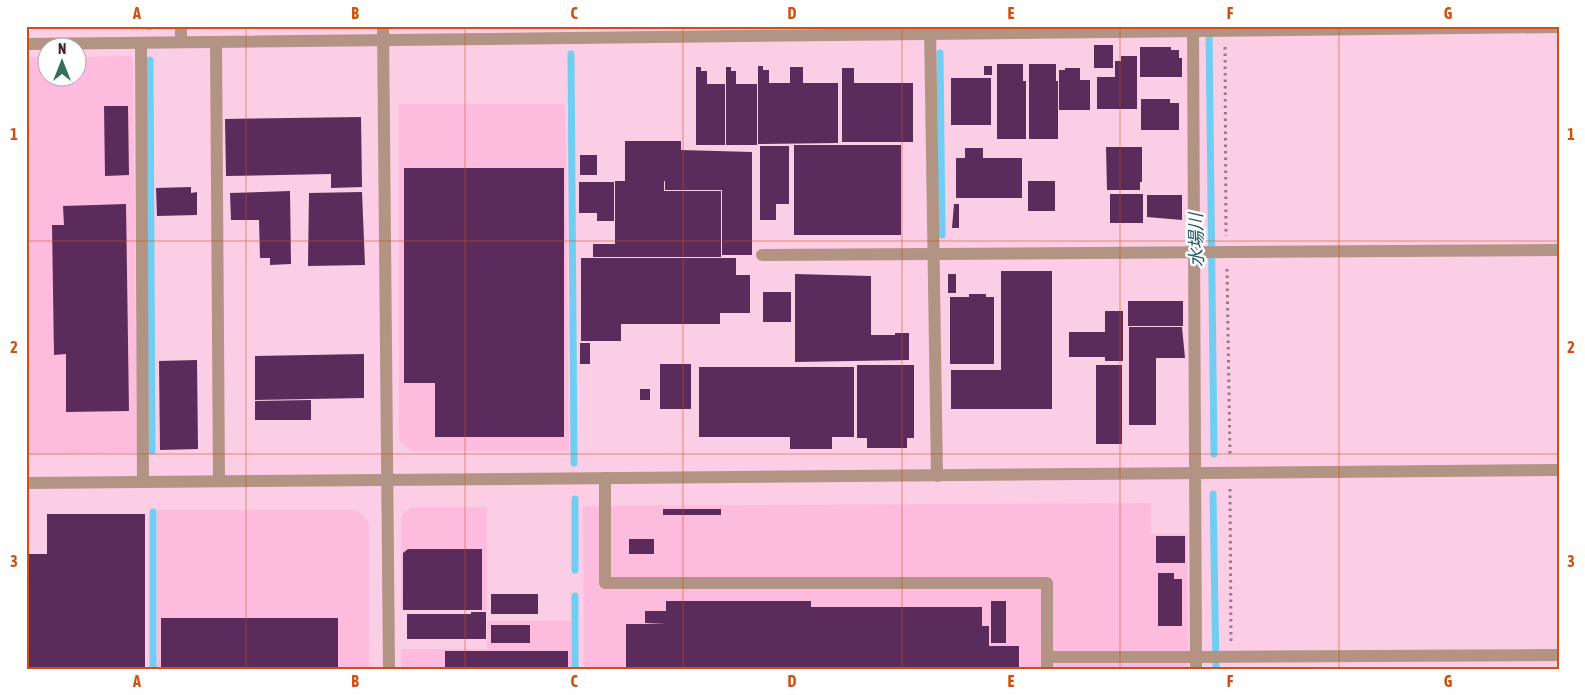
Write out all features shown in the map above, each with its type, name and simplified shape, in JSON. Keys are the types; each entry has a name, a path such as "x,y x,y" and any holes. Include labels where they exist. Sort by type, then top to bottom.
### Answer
{"street":[{"path":"181,26 181,42"},
{"path":"383,26 389,669"},
{"path":"26,44 384,40 930,30 1559,27"},
{"path":"1195,28 1199,251 1195,474 1199,661"},
{"path":"930,30 937,476"},
{"path":"216,42 219,482"},
{"path":"141,43 143,482"},
{"path":"762,255 1559,250"},
{"path":"26,483 1559,470"},
{"path":"605,478 605,582 1047,582 1047,663 1199,661 1228,657 1559,655"}],"path":[{"path":"1222,30 1223,251 1230,473 1228,657"}],"shaded area":[{"path":"26,26 144,26 144,28 26,29"},
{"path":"157,26 362,26 157,30"},
{"path":"131,56 133,61 137,453 26,455 26,57 38,57 38,88 88,88 88,57"},
{"path":"399,104 565,104 569,451 411,451 399,441"},
{"path":"1151,503 1151,534 1187,534 1188,669 584,669 583,506"},
{"path":"411,507 487,507 487,610 401,610 401,516"},
{"path":"157,510 356,510 369,522 369,669 157,669"},
{"path":"487,621 571,621 571,669 401,669 401,649 487,649"}],"building":[{"path":"1094,45 1113,45 1113,68 1094,68"},
{"path":"1140,47 1171,47 1171,50 1179,50 1179,58 1182,58 1182,77 1140,77"},
{"path":"1121,56 1137,56 1137,109 1097,109 1097,77 1115,77 1115,61 1121,61"},
{"path":"997,64 1023,64 1023,81 1026,81 1026,139 997,139"},
{"path":"1029,64 1056,64 1056,81 1058,81 1058,139 1029,139"},
{"path":"758,66 763,66 763,70 769,70 769,83 790,83 790,67 803,67 803,83 838,83 838,143 758,144"},
{"path":"984,66 992,66 992,75 984,75"},
{"path":"696,67 701,67 701,71 707,71 707,84 725,84 725,145 696,145"},
{"path":"726,67 731,67 731,71 736,71 736,84 757,84 757,145 726,145"},
{"path":"842,68 854,68 854,83 913,83 913,142 842,142"},
{"path":"1065,68 1080,68 1080,80 1090,80 1090,110 1059,110 1059,70 1065,70"},
{"path":"951,78 991,78 991,125 951,125"},
{"path":"1141,99 1170,99 1170,103 1179,103 1179,130 1141,130"},
{"path":"104,106 128,106 129,175 105,176"},
{"path":"361,117 362,187 331,188 331,174 226,176 225,119"},
{"path":"625,141 681,141 681,150 752,152 752,255 722,255 722,190 665,190 665,181 625,181"},
{"path":"794,145 901,145 901,235 794,235"},
{"path":"760,146 789,146 789,204 776,204 776,220 760,220"},
{"path":"1106,147 1142,147 1142,182 1140,182 1140,190 1107,190"},
{"path":"965,148 983,148 983,158 1022,158 1022,198 956,198 956,158 965,158"},
{"path":"580,155 597,155 597,175 580,175"},
{"path":"404,168 564,168 564,437 435,437 435,383 404,383"},
{"path":"615,181 664,181 664,191 721,191 721,257 593,257 593,244 615,244"},
{"path":"1028,181 1055,181 1055,211 1028,211"},
{"path":"579,182 614,182 614,221 597,221 597,213 579,213"},
{"path":"191,187 191,193 197,192 197,215 157,216 156,188"},
{"path":"290,191 291,264 270,265 270,258 260,258 259,220 231,220 230,193"},
{"path":"362,192 365,265 308,266 309,193"},
{"path":"1110,194 1143,194 1143,223 1110,223"},
{"path":"1147,195 1182,195 1182,220 1147,217"},
{"path":"126,204 129,411 66,412 66,354 54,355 52,225 64,225 63,206"},
{"path":"954,204 959,204 959,228 952,228"},
{"path":"581,258 736,258 736,275 750,275 750,313 720,313 720,324 621,324 621,341 581,341"},
{"path":"1001,271 1052,271 1052,409 951,409 951,370 1001,370"},
{"path":"795,274 871,276 871,335 909,333 909,360 795,362"},
{"path":"948,274 956,274 956,293 948,293"},
{"path":"763,292 791,292 791,322 763,322"},
{"path":"969,294 986,294 986,297 994,297 994,364 950,364 950,297 969,297"},
{"path":"1128,301 1183,301 1183,326 1128,326"},
{"path":"1105,311 1123,311 1123,361 1105,361 1105,357 1069,357 1069,332 1105,332"},
{"path":"1129,327 1182,327 1185,358 1156,358 1156,425 1129,425"},
{"path":"580,343 590,343 590,364 580,364"},
{"path":"364,354 364,398 255,400 255,356"},
{"path":"197,360 198,449 160,450 159,361"},
{"path":"660,364 691,364 691,409 660,409"},
{"path":"857,365 914,365 914,438 907,438 907,448 867,448 867,438 857,438"},
{"path":"1096,365 1122,365 1122,444 1096,444"},
{"path":"699,367 854,367 854,437 832,437 832,449 790,449 790,437 699,437"},
{"path":"640,389 650,389 650,400 640,400"},
{"path":"311,400 311,420 255,420 255,401"},
{"path":"663,509 721,509 721,515 663,515"},
{"path":"47,514 145,514 145,669 26,669 26,554 47,554"},
{"path":"1156,536 1185,536 1185,563 1156,563"},
{"path":"629,539 654,539 654,554 629,554"},
{"path":"408,549 482,549 482,610 403,610 403,553"},
{"path":"1158,573 1174,573 1174,579 1182,579 1182,626 1158,626"},
{"path":"491,594 538,594 538,614 491,614"},
{"path":"666,601 811,601 811,607 982,607 982,626 989,626 989,646 1019,646 1019,669 626,669 626,624 666,624 645,623 645,611 666,611"},
{"path":"991,601 1006,601 1006,643 991,643"},
{"path":"471,612 486,612 486,639 407,639 407,614 471,614"},
{"path":"161,618 338,618 338,669 161,669"},
{"path":"491,625 530,625 530,643 491,643"},
{"path":"445,651 568,651 568,669 445,669"}],"waterway":[{"name":"水場川","path":"1209,29 1214,454"},
{"path":"940,53 942,235"},
{"path":"571,54 574,463"},
{"path":"150,60 152,451"},
{"name":"水場川","path":"1213,494 1216,669"},
{"path":"575,499 575,570"},
{"path":"153,512 153,669"},
{"path":"575,596 575,669"}]}
